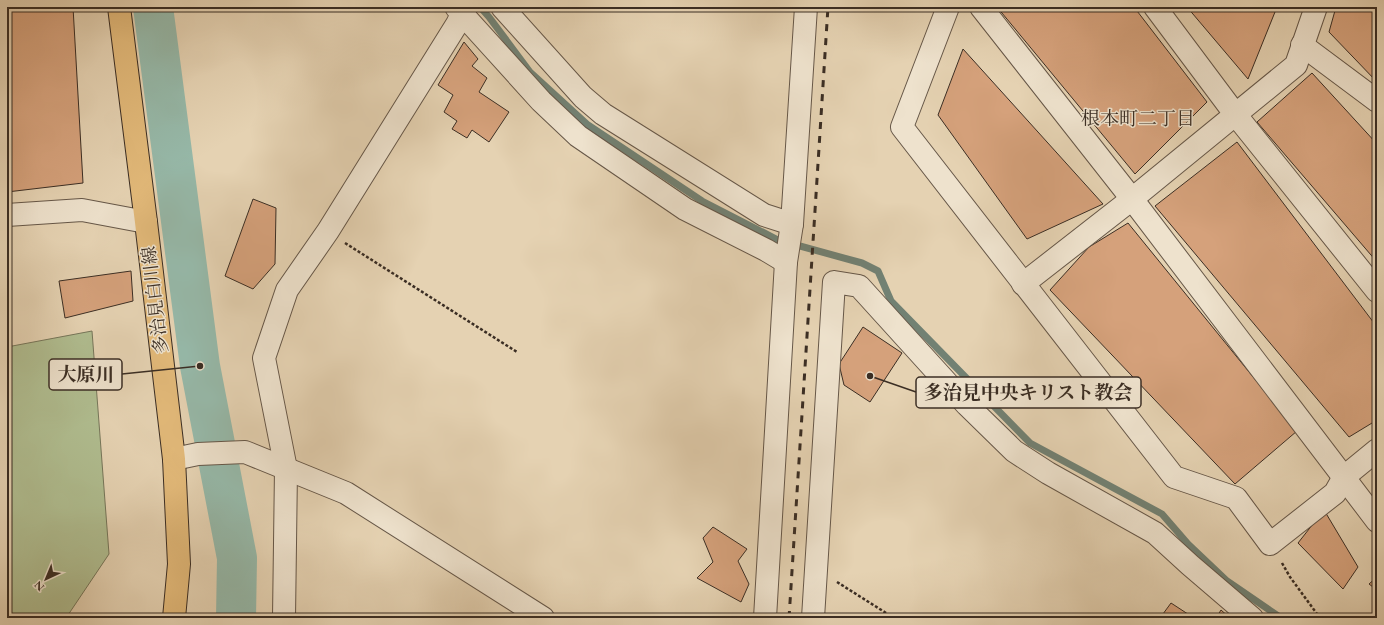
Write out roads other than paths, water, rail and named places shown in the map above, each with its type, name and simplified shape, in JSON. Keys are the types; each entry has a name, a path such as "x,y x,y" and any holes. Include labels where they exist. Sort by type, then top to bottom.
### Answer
{"main road":[{"name":"多治見白川線","path":"119,7 174,459 178,564 174,618"}],"street":[{"path":"502,7 583,97 603,114 764,215 792,224"},
{"path":"765,618 786,262 792,224 806,7"},
{"path":"948,7 902,127 1174,477 1236,498 1270,544 1335,493 1344,477 1377,450"},
{"path":"981,7 1132,199 1377,521"},
{"path":"1155,7 1234,114 1377,291"},
{"path":"1023,284 1132,199 1234,114 1296,65 1316,7"},
{"path":"284,618 286,469 264,358 287,290 328,232 457,24 463,9 541,101 578,136 685,209 766,250 786,262"},
{"path":"1302,45 1377,101"},
{"path":"7,215 82,210 146,222"},
{"path":"813,618 834,282 859,286 967,405 1014,452 1048,473 1155,533 1252,618"},
{"path":"174,459 198,454 245,452 346,493 543,618"}],"waterway":[{"path":"153,7 200,366 237,558 236,618"},
{"path":"480,7 530,72 588,125 702,201 778,240 862,263 878,271 891,301 1030,443 1162,514 1188,544 1227,581 1281,618"}],"railway":[{"path":"789,618 828,7"}],"place":[{"name":"大原川","path":"200,366"},
{"name":"多治見中央キリスト教会","path":"870,376"}],"district":[{"name":"根本町二丁目","path":"1138,118"}]}
